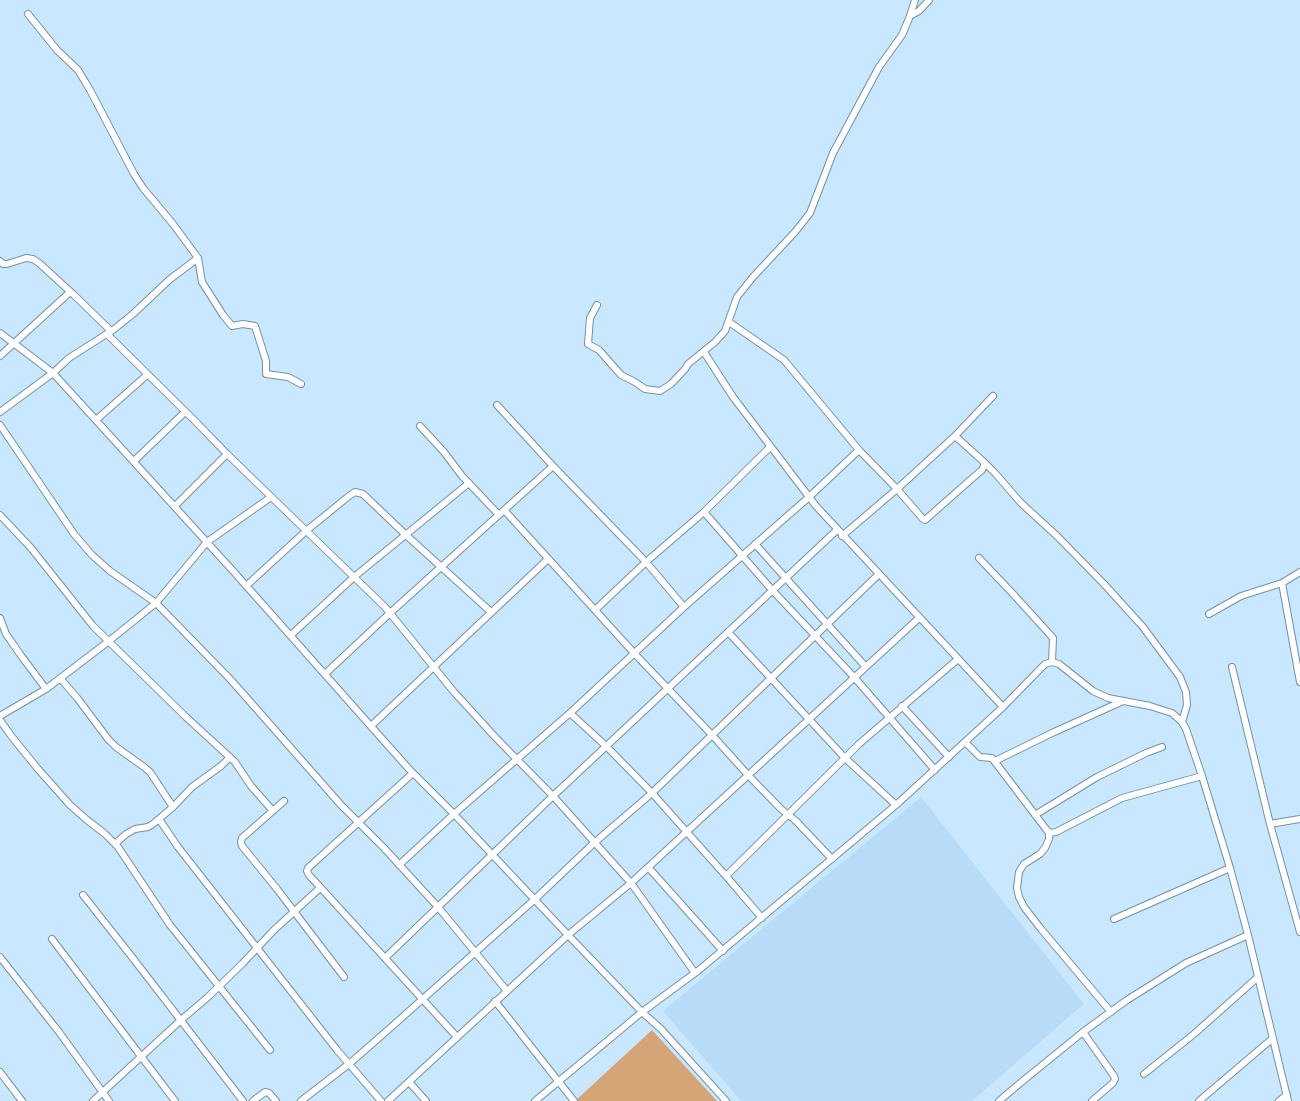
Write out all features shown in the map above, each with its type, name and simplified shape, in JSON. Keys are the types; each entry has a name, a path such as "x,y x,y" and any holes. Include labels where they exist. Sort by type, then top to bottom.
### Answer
{"street":[{"path":"596,305 590,318 588,344 599,350 621,375 645,389 660,390 671,384 688,364 716,342 725,331 729,322 736,297 753,276 796,232 810,213 833,153 879,67 902,35 915,0"},
{"path":"910,16 919,11 929,0"},
{"path":"28,14 57,50 78,70 142,188 173,224 198,258 202,282 214,302 232,326 243,324 256,326 266,361 266,374 288,377 301,384"},
{"path":"0,261 3,264 7,264 26,258 33,259 39,263 70,292 147,375 390,613 454,692 553,796 631,883 695,973"},
{"path":"0,412 69,358 109,333 133,314 169,280 198,258"},
{"path":"0,356 70,292"},
{"path":"729,322 784,360 859,450 897,489 923,519 925,520 982,470 984,462"},
{"path":"0,333 53,372 175,506 413,773 454,814 568,936 642,1012 661,1029 726,1101"},
{"path":"704,352 732,397 809,497 842,536 1002,707"},
{"path":"96,420 147,375"},
{"path":"842,536 897,489 954,436 993,396"},
{"path":"497,404 553,466 646,562 684,607"},
{"path":"134,461 185,412"},
{"path":"0,425 74,534 92,555 110,571 156,603 231,680 336,799 438,907 507,991"},
{"path":"420,426 444,452 469,483 502,513 548,559 634,653 712,734 748,775 788,815 796,821 832,859"},
{"path":"954,436 995,473 1020,502 1058,537 1143,627 1180,677 1186,692 1187,705 1182,722"},
{"path":"595,610 646,562 704,512 770,447"},
{"path":"399,865 454,814 570,713 684,607 809,497 859,450"},
{"path":"175,506 227,454"},
{"path":"325,674 390,613 442,568 553,466"},
{"path":"291,636 354,577 469,483"},
{"path":"246,586 306,532 355,492 363,494 491,612"},
{"path":"0,716 46,689 109,642 156,603 207,542 271,497"},
{"path":"704,512 772,591 854,677 935,770"},
{"path":"0,515 31,548 93,626 186,717 230,757 242,771 251,786 274,811"},
{"path":"385,958 553,796 837,530"},
{"path":"755,544 866,667"},
{"path":"979,558 1053,638 1052,662"},
{"path":"371,726 548,559"},
{"path":"1209,614 1241,596 1282,583 1300,572"},
{"path":"301,1101 348,1064 534,900 594,843 652,793 879,574"},
{"path":"1282,583 1300,682"},
{"path":"0,618 6,634 46,689"},
{"path":"388,1101 495,1001 568,936 631,883 919,618"},
{"path":"728,632 845,758 896,805"},
{"path":"726,876 858,744 958,659"},
{"path":"535,1101 642,1012 723,951 896,805 1002,707 1045,664 1052,662 1060,664 1093,691 1108,698 1167,710 1182,722 1186,729 1230,868 1248,934 1287,1098 1279,1101"},
{"path":"1232,667 1270,824 1300,932"},
{"path":"60,678 108,739 116,747 150,772 173,807"},
{"path":"995,761 1123,701"},
{"path":"902,706 949,756"},
{"path":"570,713 607,747 652,793 762,918"},
{"path":"0,720 38,769 70,805 115,844 170,924 270,1050"},
{"path":"965,742 980,757 992,758 995,761 1049,833 1049,839 1045,848 1040,854 1024,864 1019,872 1017,888 1019,897 1024,907 1041,929 1111,1012"},
{"path":"1035,815 1097,777 1146,752 1162,747"},
{"path":"115,844 126,834 135,829 148,827 159,819 192,787 221,766 230,757"},
{"path":"413,773 308,868 307,871 320,888 457,1037"},
{"path":"1049,833 1056,832 1122,798 1202,776"},
{"path":"284,801 242,838 242,846 344,977"},
{"path":"159,819 178,847 348,1064 381,1101"},
{"path":"1270,824 1300,819"},
{"path":"648,867 723,951"},
{"path":"1114,919 1230,868"},
{"path":"93,1101 220,986 274,930 320,888"},
{"path":"83,894 243,1101"},
{"path":"1000,1101 1083,1032 1157,980 1186,963 1248,934"},
{"path":"52,939 175,1101"},
{"path":"0,957 59,1032 109,1101"},
{"path":"1144,1074 1194,1034 1258,977"},
{"path":"495,1001 574,1101"},
{"path":"1083,1032 1115,1079 1113,1083 1092,1101"},
{"path":"1199,1101 1273,1038"},
{"path":"0,1072 22,1101"},
{"path":"409,1082 426,1101"},
{"path":"253,1101 265,1092 269,1093 276,1101"}],"shaded area":[{"path":"921,797 1084,1004 972,1101 741,1101 663,1011"},
{"path":"652,1030 717,1101 575,1101"}]}
